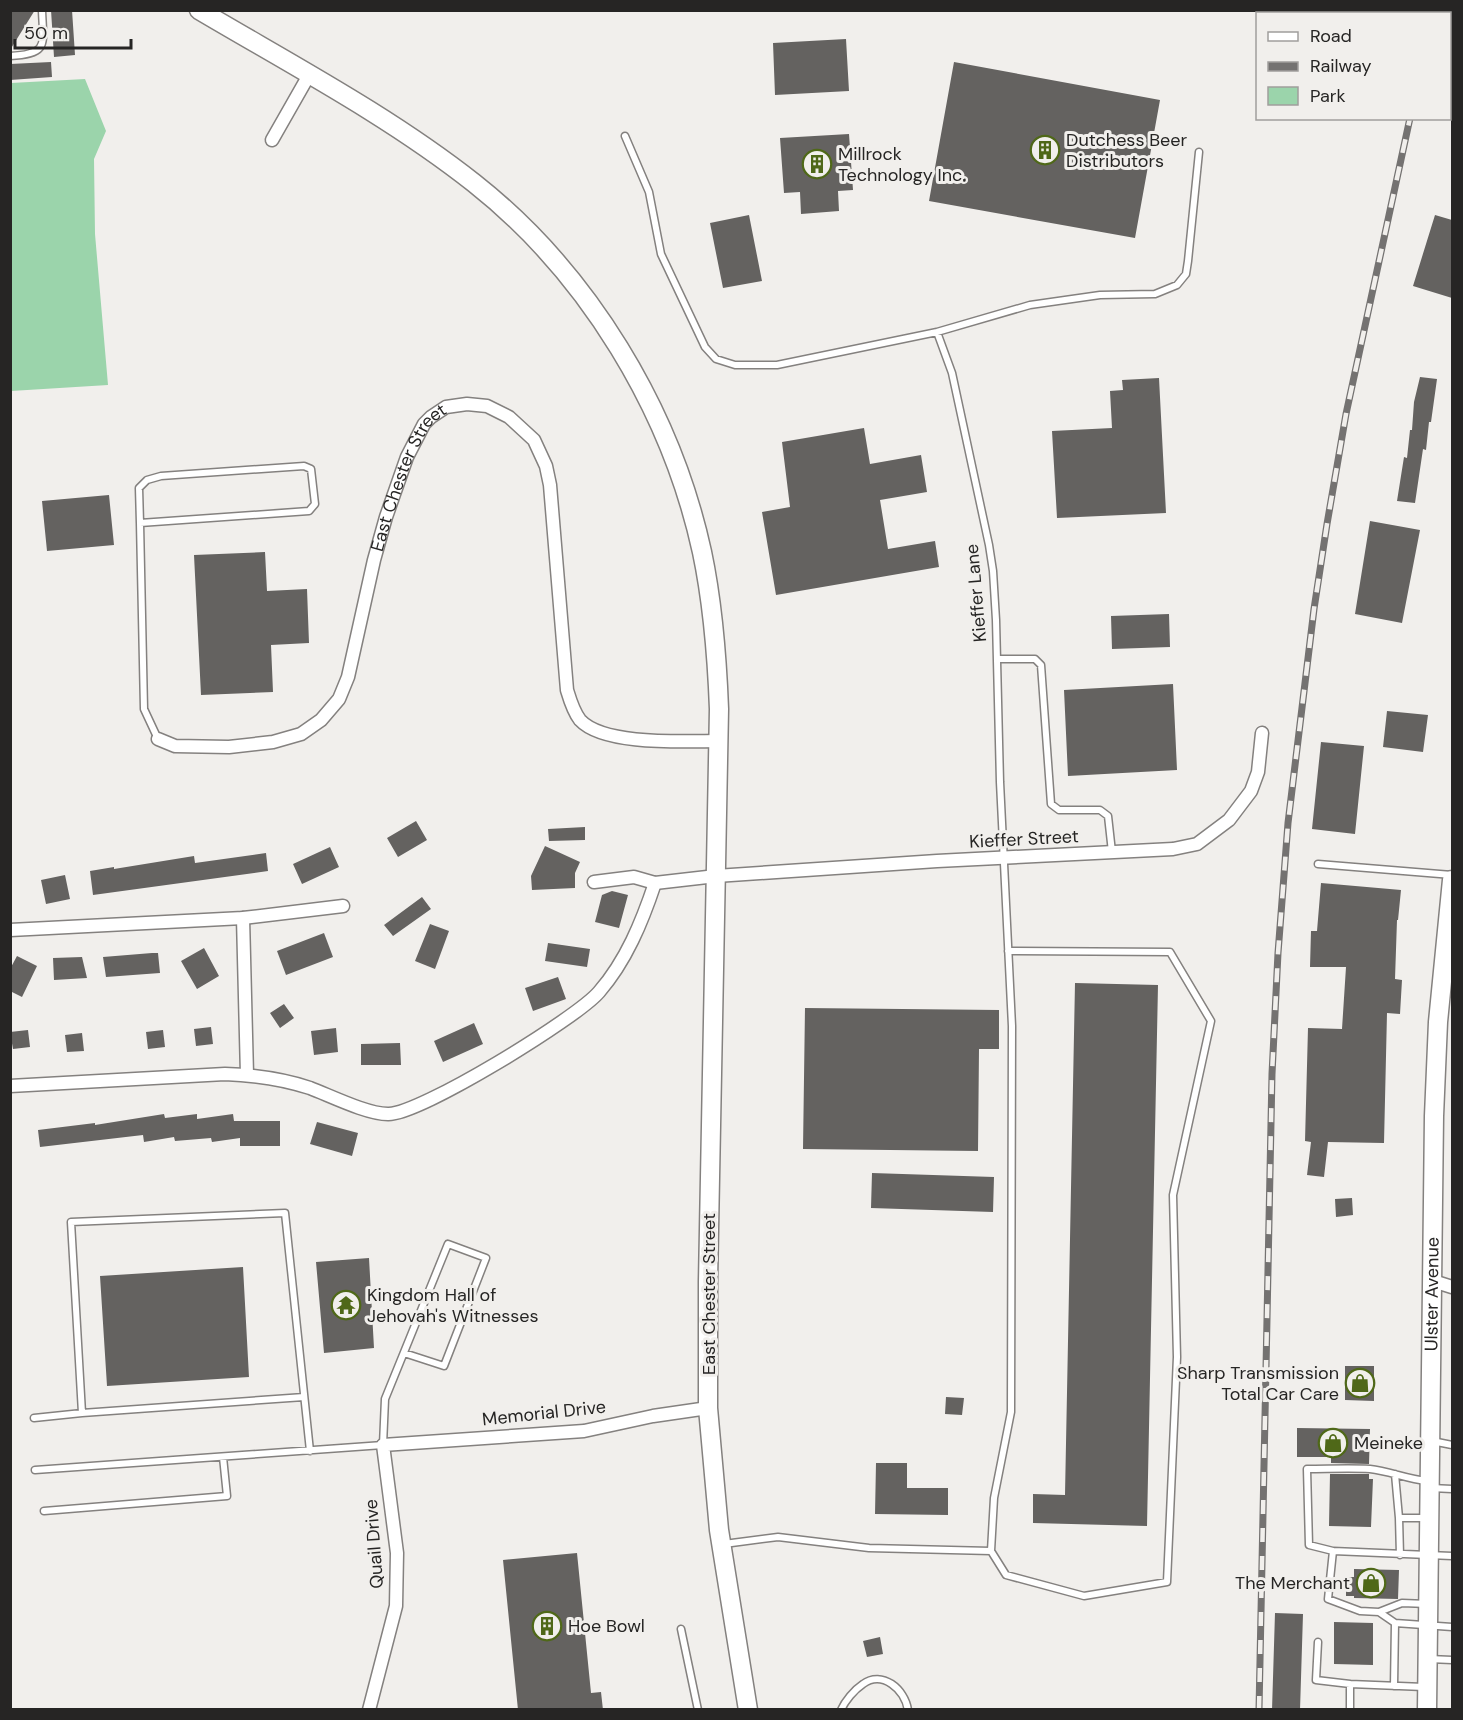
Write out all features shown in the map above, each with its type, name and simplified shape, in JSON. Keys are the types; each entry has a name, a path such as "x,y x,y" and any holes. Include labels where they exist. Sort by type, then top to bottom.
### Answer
{"main road":[{"name":"East Chester Street","path":"199,10 309,75 445,161 502,207 536,241 576,288 619,350 656,417 670,451 699,540 714,624 719,741 708,1270 708,1408 721,1544 748,1710"},
{"name":"Ulster Avenue","path":"1427,1710 1434,1116 1438,1022 1449,956 1452,880"}],"street":[{"path":"272,140 309,75"},
{"name":"East Chester Street","path":"158,739 175,746 251,745 301,734 321,720 339,699 348,677 374,560 407,457 424,424 446,407 467,404 488,406 509,417 534,440 546,466 550,485 567,690 574,711 581,721 608,735 654,741 719,741"},
{"name":"Kieffer Street","path":"594,882 634,878 655,883 716,876 1173,849 1197,844 1229,820 1251,791 1258,772 1262,733"},
{"path":"10,1086 225,1074 247,1075 307,1087 379,1113 401,1113 446,1092 573,1016 598,993 624,959 655,883"},
{"path":"10,930 243,918 343,906"},
{"path":"243,918 247,1075"},
{"path":"1433,1281 1452,1287"},
{"name":"Memorial Drive","path":"383,1445 584,1431 653,1416 708,1408"},
{"name":"Quail Drive","path":"369,1710 396,1606 397,1553 383,1445"}],"lane":[{"path":"10,56 29,55 38,51 43,43 42,10"},
{"path":"625,136 649,192 661,254 705,347 716,359 735,365 777,365 937,332 1030,305 1100,295 1155,294 1177,285 1186,274 1199,152"},
{"name":"Kieffer Lane","path":"937,332 952,373 993,571 997,658 1012,1026 1011,1412 994,1498 991,1551"},
{"path":"140,523 309,511 315,504 311,470 304,466 161,476 147,480 139,488 144,709 158,739"},
{"path":"997,658 1035,659 1041,665 1051,804 1059,810 1100,810 1108,816 1112,852"},
{"path":"1318,864 1452,875"},
{"path":"721,1544 778,1537 869,1548 991,1551 1006,1575 1084,1596 1167,1582 1177,1357 1173,1195 1211,1021 1170,952 1008,951"},
{"path":"82,1413 71,1221 285,1213 310,1451"},
{"path":"35,1470 383,1445 386,1399 404,1353 448,1244 486,1258 444,1366 404,1353"},
{"path":"34,1418 304,1397"},
{"path":"1431,1441 1452,1445"},
{"path":"44,1511 227,1496 223,1457"},
{"path":"1452,1489 1370,1469 1306,1470 1309,1545 1332,1551 1452,1556"},
{"path":"1395,1474 1400,1555"},
{"path":"1399,1518 1430,1518"},
{"path":"1332,1551 1328,1599 1360,1611 1379,1612 1402,1603 1428,1604"},
{"path":"1379,1612 1395,1623 1452,1627"},
{"path":"1394,1686 1395,1623"},
{"path":"681,1629 698,1710"},
{"path":"1318,1641 1316,1680 1350,1684 1428,1687"},
{"path":"1428,1659 1452,1660"},
{"path":"841,1710 863,1683 873,1680 886,1681 895,1685 907,1703 908,1710"},
{"path":"1350,1684 1350,1710"}],"green space":[{"path":"85,79 106,131 94,159 95,234 108,385 11,391 11,83"}],"building":[{"path":"10,10 35,10 10,50"},
{"path":"51,10 72,10 75,55 54,57"},
{"path":"846,39 849,91 775,95 773,43"},
{"path":"51,62 52,77 10,80 10,64"},
{"name":"Dutchess Beer Distributors","path":"954,62 1160,100 1135,238 929,201"},
{"name":"Millrock Technology Inc.","path":"849,134 853,190 838,191 839,211 801,214 800,192 784,193 780,138"},
{"path":"749,215 762,281 723,288 710,223"},
{"path":"1435,215 1452,220 1452,298 1413,286"},
{"path":"1420,377 1437,379 1426,450 1423,449 1415,503 1397,501 1404,457 1407,458 1414,402"},
{"path":"1159,378 1166,513 1057,518 1052,431 1112,428 1110,391 1123,390 1122,380"},
{"path":"864,428 870,464 921,455 927,492 880,500 888,549 935,541 939,567 776,595 762,512 790,507 782,442"},
{"path":"109,495 114,545 47,551 42,501"},
{"path":"1370,521 1420,530 1402,623 1355,614"},
{"path":"265,552 267,591 307,589 309,643 271,645 273,692 201,695 194,555"},
{"path":"1169,614 1170,647 1112,649 1111,616"},
{"path":"1173,684 1177,770 1068,776 1064,690"},
{"path":"1387,711 1428,715 1423,752 1383,747"},
{"path":"1321,742 1364,746 1355,834 1312,829"},
{"path":"416,821 427,840 398,857 387,838"},
{"path":"585,827 585,840 549,841 548,829"},
{"path":"545,846 580,862 575,873 575,888 532,890 531,876"},
{"path":"330,847 339,867 302,884 293,864"},
{"path":"266,853 268,871 93,895 90,871 194,856 195,863"},
{"path":"65,875 70,899 46,904 41,880"},
{"path":"1321,883 1401,890 1397,920 1395,979 1402,980 1400,1014 1387,1013 1384,1143 1328,1142 1324,1177 1307,1175 1311,1142 1305,1141 1308,1028 1342,1029 1346,967 1310,967 1311,931 1317,931"},
{"path":"612,891 628,895 619,928 595,922 602,895"},
{"path":"422,897 431,909 393,936 384,925"},
{"path":"430,924 449,931 435,969 415,961"},
{"path":"324,933 333,957 286,975 277,951"},
{"path":"548,943 590,949 587,967 545,961"},
{"path":"204,948 219,976 197,989 181,961"},
{"path":"158,953 160,973 106,977 103,957"},
{"path":"17,956 37,966 22,997 10,991 10,969"},
{"path":"82,957 87,978 54,980 53,958"},
{"path":"558,977 566,999 533,1011 525,988"},
{"path":"1075,983 1158,985 1147,1526 1033,1523 1033,1494 1065,1495"},
{"path":"284,1004 294,1018 280,1028 270,1013"},
{"path":"805,1008 999,1010 999,1049 979,1049 978,1151 803,1149"},
{"path":"474,1023 483,1044 443,1062 434,1041"},
{"path":"211,1027 213,1044 196,1046 194,1029"},
{"path":"336,1028 338,1052 314,1055 311,1031"},
{"path":"28,1030 30,1047 13,1049 10,1032"},
{"path":"163,1030 165,1047 148,1049 146,1032"},
{"path":"82,1033 84,1051 67,1052 65,1035"},
{"path":"400,1043 401,1065 361,1065 361,1044"},
{"path":"164,1114 165,1118 197,1114 197,1119 233,1114 234,1121 280,1121 280,1146 240,1146 240,1138 212,1142 211,1138 175,1141 174,1137 144,1142 143,1135 40,1147 38,1130 95,1123 95,1125"},
{"path":"317,1122 358,1133 352,1156 310,1144"},
{"path":"872,1173 994,1177 993,1212 871,1208"},
{"path":"1352,1198 1353,1215 1336,1217 1335,1199"},
{"name":"Kingdom Hall of Jehovah's Witnesses","path":"369,1258 374,1348 324,1353 316,1262"},
{"path":"243,1267 249,1377 107,1386 100,1276"},
{"name":"Sharp Transmission Total Car Care","path":"1345,1366 1374,1366 1374,1401 1345,1400"},
{"path":"946,1397 964,1398 962,1415 945,1414"},
{"name":"Meineke","path":"1297,1428 1370,1429 1369,1464 1331,1463 1331,1457 1297,1457"},
{"path":"876,1463 907,1463 907,1488 948,1488 948,1515 875,1514"},
{"path":"1330,1474 1369,1474 1369,1479 1373,1479 1371,1527 1329,1526"},
{"name":"Hoe Bowl","path":"577,1553 591,1693 601,1692 603,1710 518,1710 503,1560"},
{"name":"The Merchant","path":"1354,1569 1399,1570 1398,1599 1346,1596 1346,1577 1354,1577"},
{"path":"1275,1613 1303,1614 1300,1710 1272,1710"},
{"path":"1334,1622 1373,1623 1373,1665 1334,1664"},
{"path":"880,1637 883,1654 867,1657 863,1641"}],"railway":[{"path":"1259,1710 1272,1074 1288,823 1314,609 1346,414 1410,120"}],"place":[{"name":"Dutchess Beer Distributors","path":"1045,150"},
{"name":"Millrock Technology Inc.","path":"817,164"},
{"name":"Kingdom Hall of Jehovah's Witnesses","path":"346,1305"},
{"name":"Sharp Transmission Total Car Care","path":"1360,1383"},
{"name":"Meineke","path":"1333,1443"},
{"name":"The Merchant","path":"1371,1583"},
{"name":"Hoe Bowl","path":"547,1626"}]}
